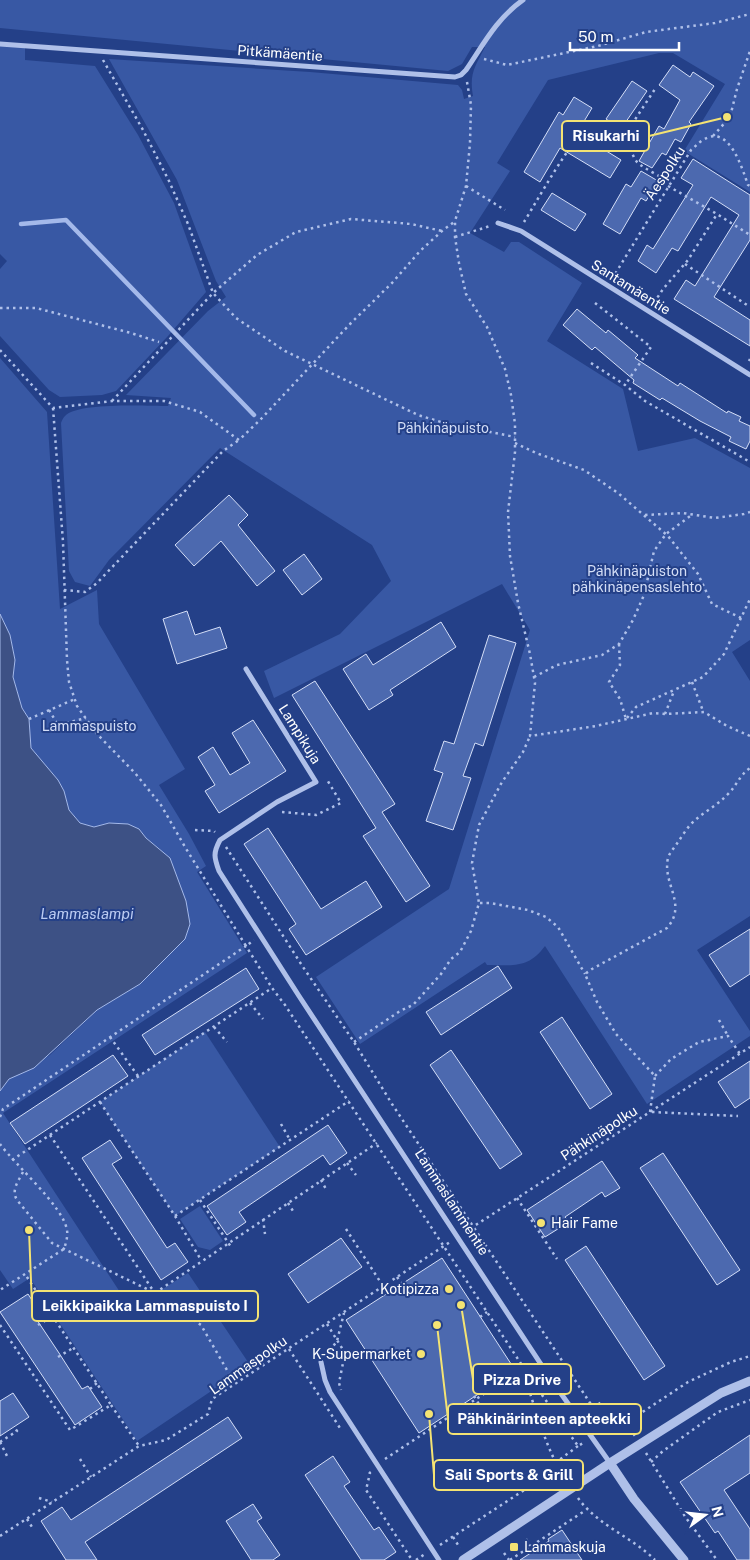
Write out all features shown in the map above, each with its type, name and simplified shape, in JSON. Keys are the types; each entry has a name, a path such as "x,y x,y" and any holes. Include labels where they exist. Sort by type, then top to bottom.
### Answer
{"street":[{"path":"466,70 501,18 523,0"},
{"name":"Pitkämäentie","path":"0,44 448,77 461,75 466,70"},
{"name":"Santamäentie","path":"498,223 521,231 750,375"},
{"name":"Lampikuja","path":"214,849 220,840 277,802 316,782 246,670"},
{"name":"Lammaslammentie","path":"214,849 219,871 550,1378 634,1499 684,1560"},
{"path":"321,1362 330,1392 438,1560"},
{"path":"463,1560 720,1393 750,1381"}],"path":[{"path":"475,57 507,65 598,46 646,32 715,23 750,14"},
{"path":"97,50 143,130 169,181 188,224 213,293 236,318 285,351 314,363 418,415 441,422 515,437"},
{"name":"Äespolku","path":"607,286 691,150 704,139 713,136 730,117 750,51"},
{"path":"354,1042 413,1004 460,952 471,931 479,903 472,863 479,825 502,782 523,752 530,736 534,677 510,556 508,512 515,452 511,395 505,369 487,327 466,294 456,237 455,221 466,186 471,106 466,70"},
{"path":"621,141 655,90"},
{"path":"524,222 579,136 586,130 595,127 602,129 629,146 637,163 670,182"},
{"path":"713,136 726,140 738,156 750,186"},
{"path":"466,186 505,210"},
{"path":"668,186 750,235"},
{"path":"654,303 663,289 685,264 717,214"},
{"path":"112,401 213,293 257,256 296,232 350,218 410,224 442,231"},
{"path":"64,590 85,592 97,583 223,451 239,440 262,419 350,324 392,283 420,251 455,221"},
{"path":"456,237 498,223"},
{"path":"685,264 750,307"},
{"path":"595,303 651,347 625,385"},
{"path":"0,308 36,308 159,342"},
{"path":"0,350 53,408 63,542 66,660 69,682 77,706 97,734 136,773 161,805 272,988 349,1101 535,1385 529,1390"},
{"path":"591,363 625,385 644,401 750,462"},
{"path":"53,408 112,401 164,401 200,412 239,440"},
{"path":"515,443 536,453 584,470 618,493 666,534 698,574 712,604 741,618"},
{"path":"645,516 683,512 715,518 750,512"},
{"path":"534,677 558,665 602,655 619,644 633,620 644,595 654,551 666,534 693,514"},
{"path":"626,719 636,707 703,677 724,654 750,599"},
{"path":"619,644 620,665 608,682 620,699 626,719"},
{"path":"692,682 704,712"},
{"path":"665,714 674,691"},
{"path":"29,719 75,699"},
{"path":"49,710 58,725 86,718"},
{"path":"530,736 596,726 652,713 704,712 727,726 750,736"},
{"path":"585,974 667,928 673,920 675,906 674,895 667,875 668,857 691,824 729,793 742,774 750,768"},
{"path":"275,816 283,811 316,815 341,803 322,773"},
{"path":"195,830 214,831 606,1427 618,1427 688,1382 731,1362 750,1356"},
{"path":"479,903 490,902 528,910 546,917 558,927 616,1034 655,1076"},
{"path":"0,1117 3,1109 260,935"},
{"path":"12,1160 272,988"},
{"path":"250,1003 262,1019"},
{"path":"719,1020 741,1053"},
{"path":"214,1027 227,1042"},
{"path":"728,1036 699,1042 671,1059 655,1076 650,1112 738,1116"},
{"path":"110,1037 138,1076"},
{"name":"Pähkinäpolku","path":"458,1236 750,1047"},
{"path":"175,1216 349,1101"},
{"path":"100,1102 175,1216 201,1260"},
{"path":"281,1124 290,1140"},
{"path":"50,1135 155,1293"},
{"path":"155,1293 376,1143"},
{"path":"0,1144 12,1160 54,1205 63,1218 67,1230 67,1240 64,1249 0,1290"},
{"path":"347,1163 356,1175"},
{"path":"23,1172 14,1194 52,1243 155,1293 201,1325 235,1384"},
{"path":"321,1180 328,1191"},
{"path":"517,1198 557,1259"},
{"path":"200,1200 231,1247"},
{"path":"288,1202 293,1211"},
{"path":"264,1219 265,1234"},
{"path":"346,1229 383,1286"},
{"name":"Lammaspolku","path":"0,1536 139,1446 166,1440 208,1414 212,1399 458,1236"},
{"path":"25,1274 139,1446"},
{"path":"397,1277 402,1284"},
{"path":"321,1362 337,1341 345,1312"},
{"path":"480,1316 487,1312"},
{"path":"38,1325 53,1316"},
{"path":"327,1324 345,1353 339,1383 342,1393"},
{"path":"0,1325 70,1430 111,1405"},
{"path":"58,1357 74,1348"},
{"path":"289,1349 343,1433"},
{"path":"385,1459 475,1397 505,1380 529,1390 544,1436 555,1463 565,1479"},
{"path":"90,1388 97,1384"},
{"path":"475,1397 486,1416"},
{"path":"652,1462 663,1451 718,1412 750,1400"},
{"path":"593,1408 603,1401"},
{"path":"7,1456 0,1442 17,1431 14,1427"},
{"path":"555,1463 578,1446"},
{"path":"646,1453 686,1518 717,1560"},
{"path":"80,1459 91,1477"},
{"path":"416,1560 558,1468"},
{"path":"367,1470 370,1474 366,1490 412,1560"},
{"path":"578,1497 586,1510 640,1546 655,1560"},
{"path":"39,1498 53,1502"},
{"path":"504,1553 509,1560 586,1510"},
{"path":"27,1519 32,1527"},
{"path":"437,1537 442,1544"},
{"path":"526,1539 530,1546"}],"green space":[{"name":"Pähkinäpuisto","path":"0,0 750,0 750,192 684,151 725,84 673,53 659,53 548,80 497,163 510,171 470,233 504,252 511,242 519,242 582,283 547,341 623,389 638,451 695,438 750,468 750,640 732,652 750,681 750,916 697,950 750,1031 750,1036 647,1104 545,946 532,959 519,964 487,965 485,962 360,1044 316,977 449,889 530,630 502,584 274,698 264,671 340,634 391,581 372,545 220,448 109,560 90,586 75,582 69,571 61,423 63,419 72,412 98,407 130,405 168,406 171,398 126,395 208,311 226,297 216,281 177,180 109,59 310,72 458,85 462,90 464,99 473,96 472,76 485,47 472,47 462,64 448,71 0,28"},
{"path":"0,44 25,46 25,60 95,66 138,135 174,203 206,292 116,391 102,395 60,397 49,390 0,336 0,269 7,261 0,254"},
{"name":"Lammaspuisto","path":"0,358 47,412 60,609 97,590 99,624 185,769 159,785 206,866 197,872 247,953 3,1113 131,1309 188,1273 250,1365 137,1441 30,1278 13,1289 0,1270 0,1091 9,1079 50,1055 97,1010 140,984 185,939 160,849 146,838 139,829 109,823 95,827 80,823 69,810 64,791 58,780 31,748 29,719 22,708 13,677 15,660 10,635 0,614"},
{"path":"205,1032 280,1147 175,1216 100,1102"},
{"path":"200,1206 223,1241 210,1250 198,1247 180,1219"}],"water":[{"name":"Lammaslampi","path":"0,614 10,635 15,660 13,677 22,708 29,719 31,748 58,780 64,791 69,810 80,823 94,827 109,823 128,824 139,829 146,838 170,858 186,901 190,924 185,939 140,984 97,1010 34,1068 9,1079 0,1091"}],"building":[{"path":"673,65 690,77 693,72 714,86 689,122 691,124 681,142 675,139 666,155 662,153 652,168 639,161 659,126 664,129 680,100 659,85"},
{"path":"632,81 647,91 621,129 606,119"},
{"path":"574,97 592,108 577,133 621,160 610,178 560,148 540,182 524,172 559,112 563,115"},
{"path":"693,159 750,195 750,240 714,297 750,320 750,346 674,299 686,280 695,286 739,215 711,197 678,251 672,248 656,273 638,261 647,245 653,249 693,185 681,178"},
{"path":"641,171 658,181 646,201 641,198 620,234 603,224 626,184 631,187"},
{"path":"552,193 586,214 575,231 541,210"},
{"path":"577,309 606,333 608,330 638,355 635,358 678,386 680,383 727,413 728,411 741,417 739,421 750,426 750,441 746,449 729,441 731,437 662,398 660,400 633,383 634,380 595,347 592,350 563,325"},
{"path":"229,495 248,515 238,525 275,571 257,586 221,541 194,566 175,545"},
{"path":"304,554 322,579 302,595 283,570"},
{"path":"187,611 195,635 220,627 227,648 177,664 163,619"},
{"path":"441,622 456,647 390,690 393,695 369,710 343,669 366,654 373,665"},
{"path":"489,635 516,643 483,746 475,743 463,776 471,778 453,830 426,821 443,773 434,770 444,741 454,744"},
{"path":"315,681 395,804 382,812 430,886 406,902 363,836 376,828 292,695"},
{"path":"253,720 286,771 219,813 205,791 215,785 198,757 213,747 230,775 250,763 232,733"},
{"path":"268,828 321,909 366,881 382,907 306,955 289,929 296,924 244,844"},
{"path":"750,929 750,974 730,987 709,955"},
{"path":"498,966 512,988 441,1035 426,1012"},
{"path":"246,968 259,989 155,1055 142,1035"},
{"path":"562,1017 612,1094 590,1109 540,1032"},
{"path":"451,1050 522,1154 500,1169 430,1065"},
{"path":"113,1055 128,1076 25,1144 10,1123"},
{"path":"750,1061 750,1098 735,1108 718,1082"},
{"path":"328,1125 347,1153 330,1165 323,1155 239,1212 246,1222 227,1235 207,1206"},
{"path":"110,1140 122,1158 112,1164 167,1248 175,1243 188,1262 161,1280 82,1158"},
{"path":"663,1153 740,1270 717,1285 640,1168"},
{"path":"602,1161 620,1188 605,1197 602,1192 565,1217 569,1222 545,1237 527,1210"},
{"path":"341,1238 362,1267 308,1303 288,1274"},
{"path":"586,1246 665,1366 644,1380 565,1260"},
{"path":"442,1258 515,1370 419,1433 346,1320"},
{"path":"28,1294 43,1317 37,1320 82,1389 88,1386 102,1407 75,1425 0,1312"},
{"path":"13,1393 29,1417 0,1436 0,1401"},
{"path":"228,1417 242,1438 85,1542 97,1560 66,1560 41,1521 62,1507 71,1520"},
{"path":"750,1435 750,1473 724,1490 750,1529 750,1560 737,1560 718,1531 715,1533 680,1482"},
{"path":"333,1456 350,1482 344,1486 374,1530 379,1527 396,1552 384,1560 361,1560 305,1475"},
{"path":"253,1504 262,1518 257,1521 280,1555 273,1560 251,1560 226,1521"},
{"path":"562,1530 582,1560 520,1560 549,1541 548,1539"}],"waterway":[{"path":"21,224 66,220 254,415"}],"place":[{"name":"Risukarhi","path":"727,117"},
{"name":"Hair Fame","path":"541,1223"},
{"name":"Leikkipaikka Lammaspuisto I","path":"29,1230"},
{"name":"Kotipizza","path":"449,1289"},
{"name":"Pizza Drive","path":"461,1305"},
{"name":"Pähkinärinteen apteekki","path":"437,1325"},
{"name":"K-Supermarket","path":"421,1354"},
{"name":"Sali Sports & Grill","path":"429,1414"},
{"name":"Lammaskuja","path":"514,1547"}],"park label":[{"name":"Pähkinäpuiston pähkinäpensaslehto","path":"637,580"}]}
